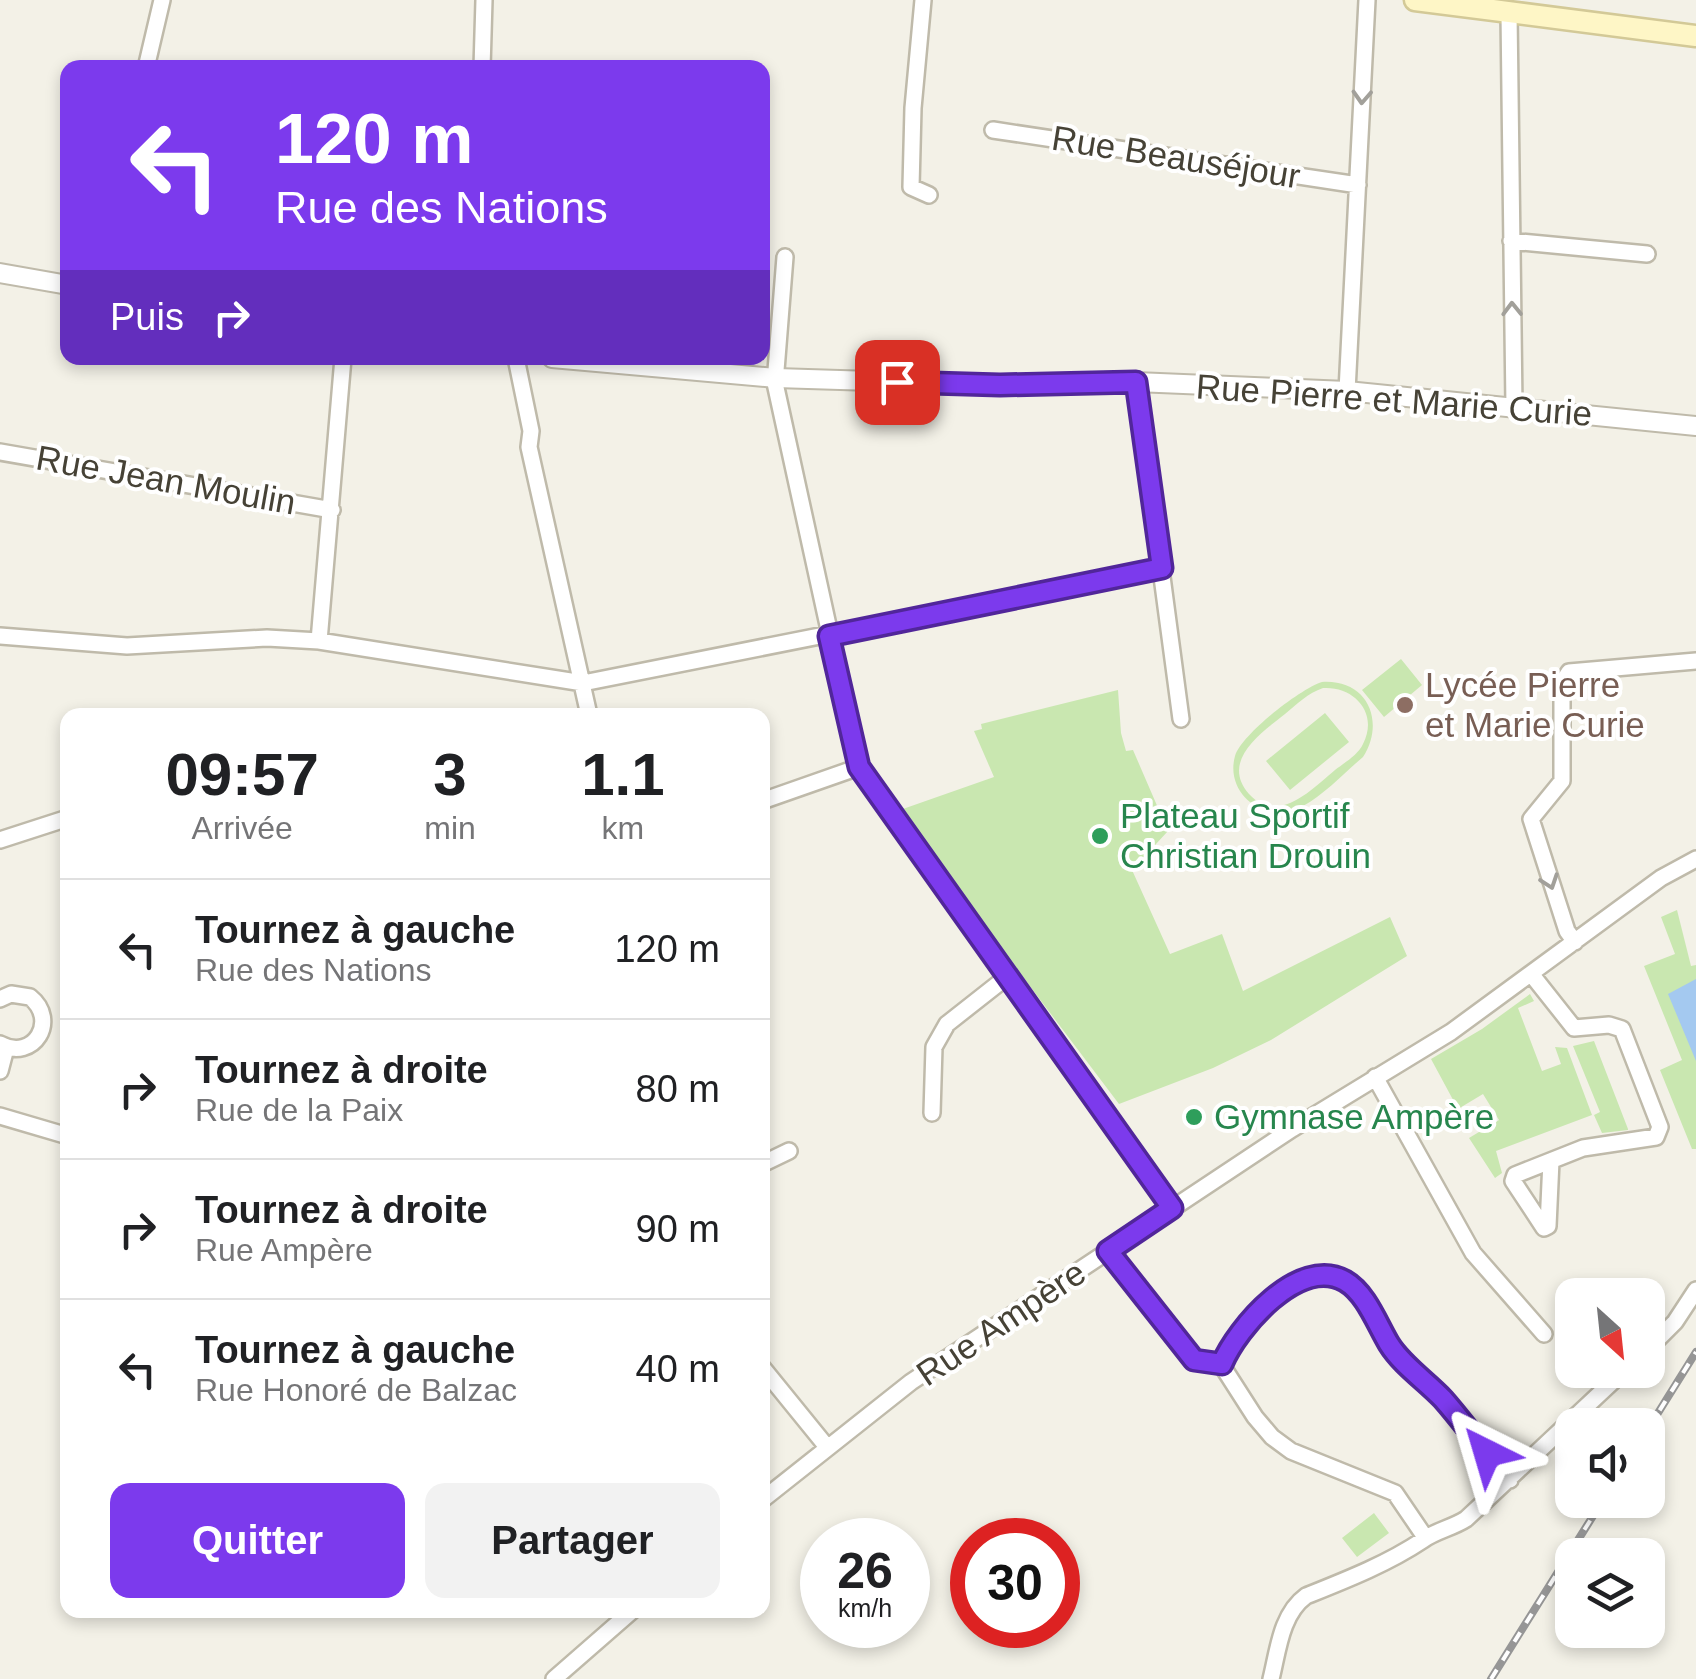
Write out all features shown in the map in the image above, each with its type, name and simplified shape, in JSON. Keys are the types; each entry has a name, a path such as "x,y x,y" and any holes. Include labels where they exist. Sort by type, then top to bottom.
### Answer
{"main road":[{"path":"1415,0 1696,36"}],"street":[{"path":"148,60 162,0"},
{"path":"482,60 484,0"},
{"path":"923,0 913,108 911,187 929,196"},
{"path":"1348,391 1367,0"},
{"path":"1509,13 1514,407"},
{"name":"Rue Beauséjour","path":"993,130 1358,185"},
{"path":"1512,241 1646,254"},
{"path":"785,257 776,378 859,767 1172,1208"},
{"path":"0,273 60,284"},
{"path":"770,287 781,288"},
{"path":"319,641 342,365"},
{"path":"517,365 531,431 529,447 588,708"},
{"name":"Rue Pierre et Marie Curie","path":"678,365 776,378 1000,385 1136,382 1348,391 1696,426"},
{"path":"1136,382 1182,719"},
{"name":"Rue Jean Moulin","path":"0,452 332,510"},
{"path":"0,636 127,646 267,638 319,641 583,684 1162,568"},
{"path":"1575,942 1567,931 1530,819 1562,782 1562,683 1569,672 1696,660"},
{"path":"770,797 859,767"},
{"path":"0,840 60,821"},
{"name":"Rue Ampère","path":"770,1493 912,1382 1172,1208 1451,1032 1661,878 1696,859"},
{"path":"1532,975 1574,1028 1609,1025 1622,1029 1660,1127 1656,1137 1583,1148 1551,1161"},
{"path":"932,1113 934,1046 940,1035 947,1024 1008,976"},
{"path":"0,998 11,994 30,997 43,1012 44,1023 32,1045 14,1050 3,1046 0,1070"},
{"path":"1374,1078 1473,1253 1544,1334"},
{"path":"0,1116 60,1134"},
{"path":"770,1160 788,1151"},
{"path":"1108,1251 1194,1360 1222,1364"},
{"path":"1222,1364 1247,1321 1270,1300 1311,1279 1341,1278 1353,1287 1392,1348 1442,1399 1510,1480"},
{"path":"1665,1332 1696,1290"},
{"path":"1222,1364 1254,1417 1272,1437 1304,1456 1395,1494 1426,1537"},
{"path":"770,1377 827,1446"},
{"path":"1271,1679 1284,1628 1296,1604 1306,1596 1401,1556 1426,1537 1466,1519 1606,1388"},
{"path":"554,1679 624,1618"}],"green space":[{"path":"1401,659 1422,685 1384,717 1362,690"},
{"path":"1338,683 1361,695 1372,717 1370,743 1363,757 1311,801 1290,811 1264,810 1252,804 1236,784 1235,756 1260,725 1312,686","holes":["1323,688 1353,697 1366,712 1367,733 1361,748 1294,801 1271,806 1260,803 1241,782 1239,770 1247,749 1308,696"]},
{"path":"1118,690 1126,751 1133,750 1168,831 1132,870 1170,954 1222,934 1243,991 1390,917 1407,956 1271,1040 1213,1068 1119,1104 900,810 994,777 974,731 982,729 981,724"},
{"path":"1325,713 1349,742 1290,790 1266,761"},
{"path":"1677,910 1691,966 1696,965 1696,1149 1692,1149 1660,1070 1682,1060 1644,966 1675,954 1661,917"},
{"path":"1530,994 1534,1001 1518,1008 1542,1071 1561,1064 1555,1047 1567,1048 1592,1115 1496,1151 1502,1173 1495,1178 1469,1138 1499,1120 1483,1094 1458,1109 1431,1059"},
{"path":"1594,1041 1628,1130 1602,1133 1594,1115 1600,1112 1573,1046"},
{"path":"1374,1513 1389,1533 1357,1557 1342,1538"}],"water":[{"path":"1696,979 1696,1061 1668,994"}],"railway":[{"path":"1661,1408 1696,1352"},
{"path":"1491,1679 1592,1518"}],"place":[{"name":"Lycée Pierre et Marie Curie","path":"1405,705"},
{"name":"Plateau Sportif Christian Drouin","path":"1100,836"},
{"name":"Gymnase Ampère","path":"1194,1117"}],"route":[{"path":"897,382 1136,382 1162,568 829,636 859,767 1172,1208 1108,1251 1194,1360 1222,1364 1229,1347 1260,1307 1311,1279 1341,1278 1353,1287 1392,1348 1487,1453"}]}
